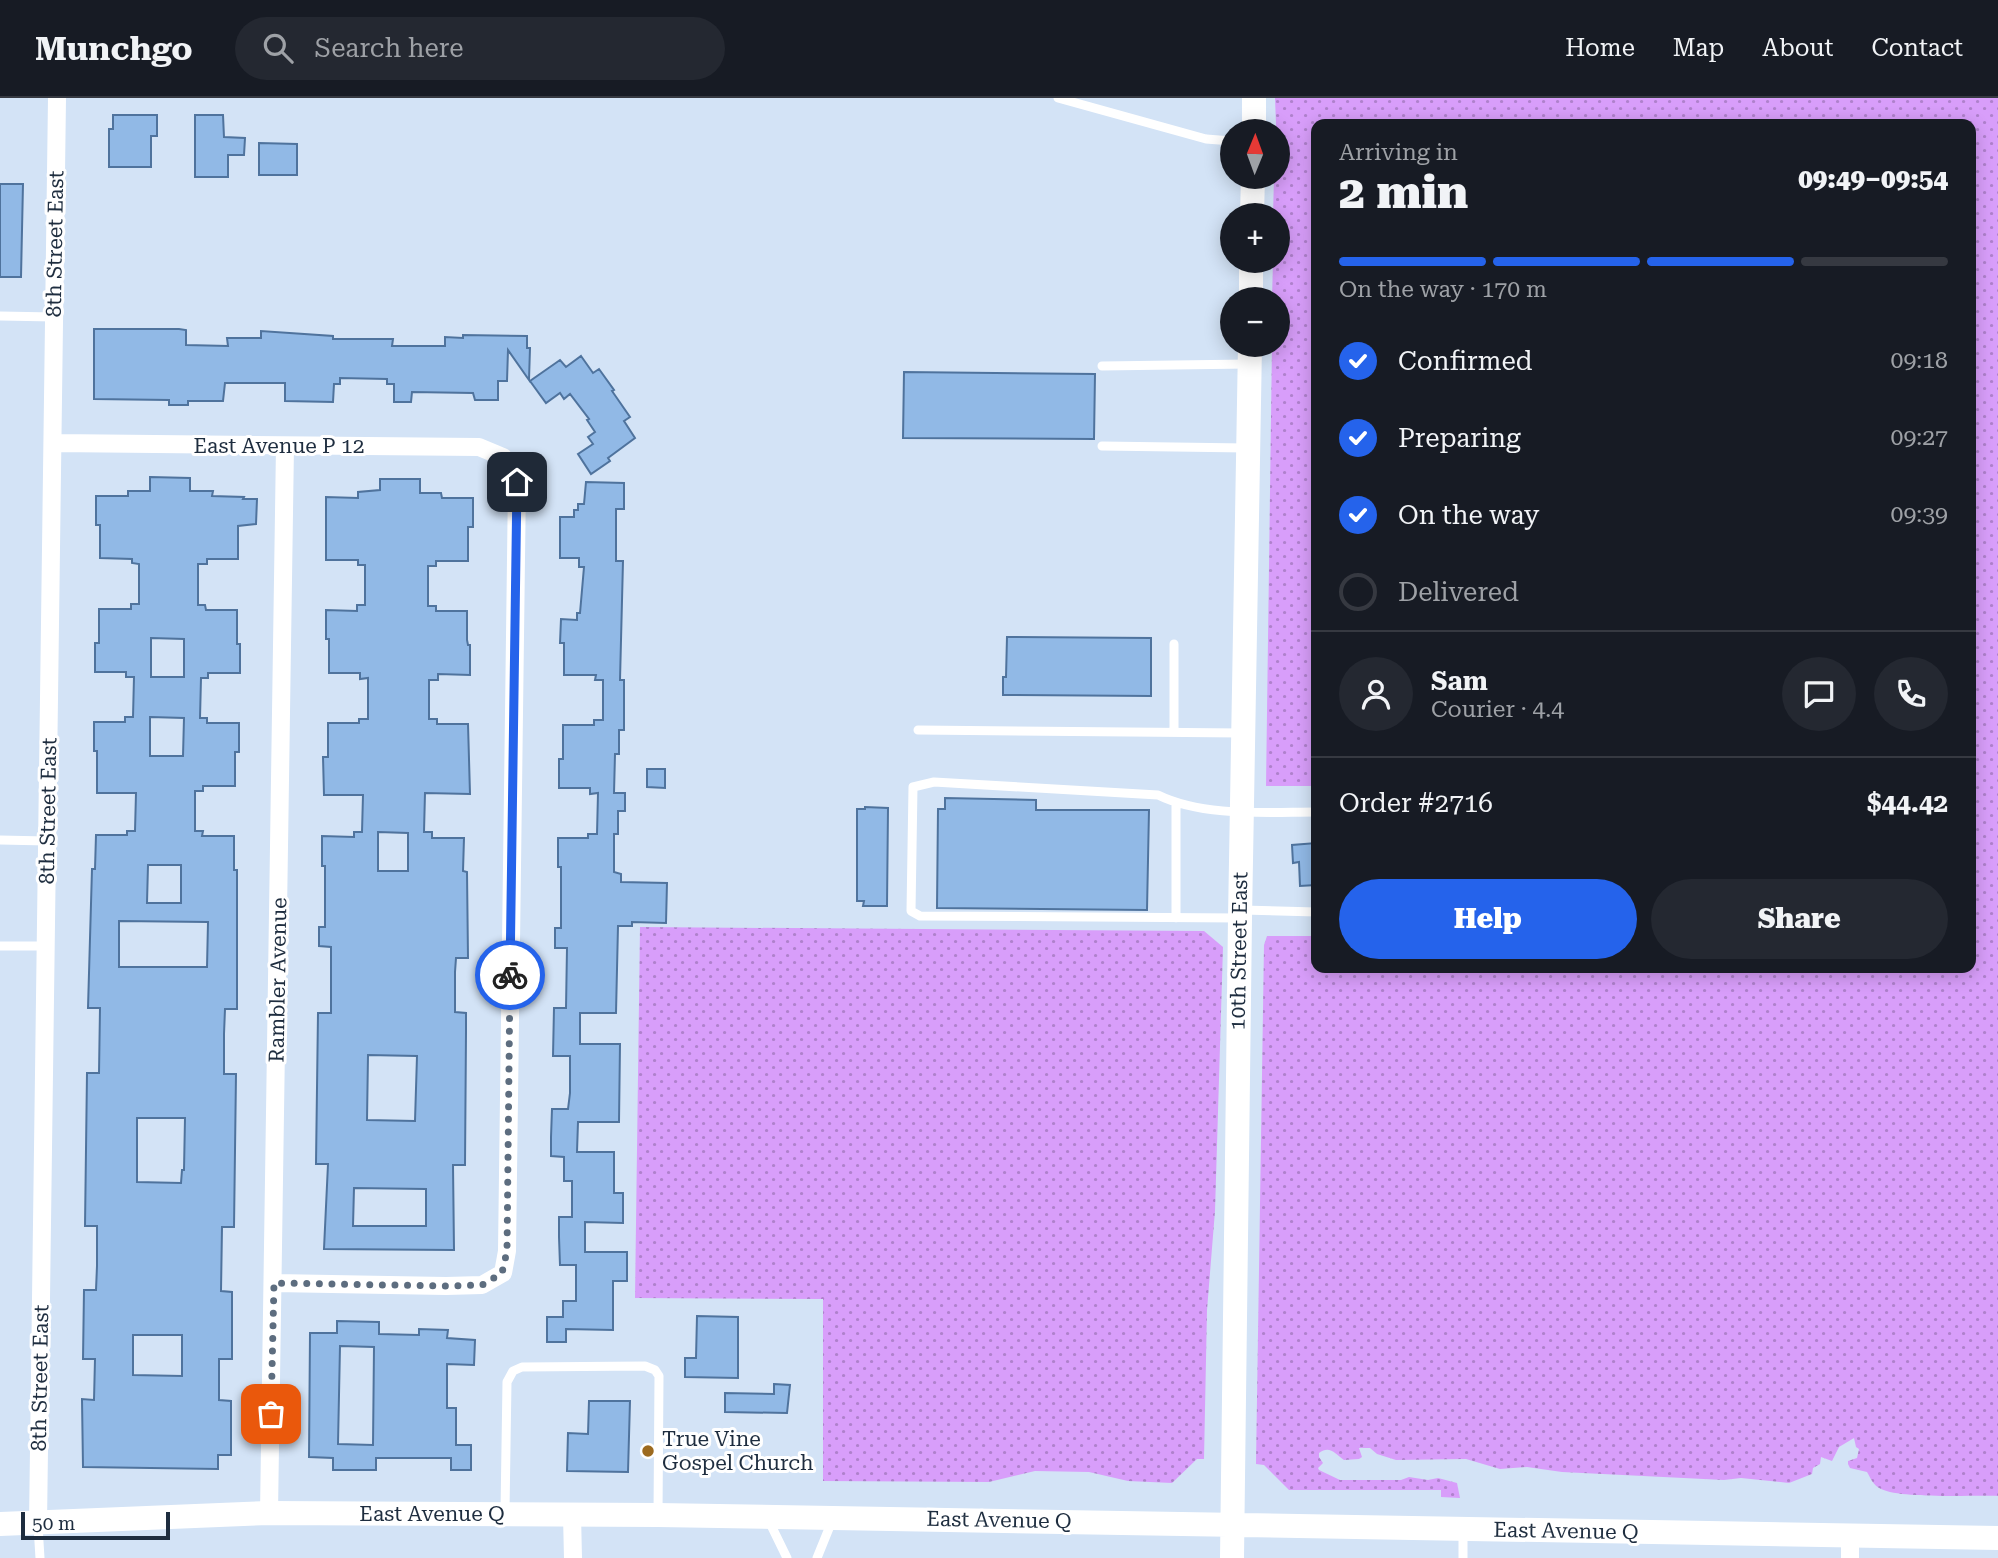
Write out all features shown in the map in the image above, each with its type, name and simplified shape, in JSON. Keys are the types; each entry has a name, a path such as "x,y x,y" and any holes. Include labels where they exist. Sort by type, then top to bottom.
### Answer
{"main road":[{"path":"1254,98 1254,119"},
{"name":"10th Street East","path":"1232,1558 1241,812 1250,357"},
{"name":"East Avenue Q","path":"0,1524 269,1513 572,1515 1463,1529 1850,1547 1998,1538"}],"street":[{"name":"8th Street East","path":"38,1524 57,98"},
{"name":"East Avenue P 12","path":"54,443 479,447 503,457 517,482 507,1251 502,1273 482,1285 274,1283"},
{"name":"Rambler Avenue","path":"269,1513 285,446"},
{"path":"572,1515 573,1558"}],"lane":[{"path":"1058,98 1206,139 1220,140"},
{"path":"0,316 54,317"},
{"path":"1102,366 1220,356"},
{"path":"1102,446 1248,448"},
{"path":"1174,644 1174,731"},
{"path":"918,730 1243,733"},
{"path":"1311,812 1241,812 1177,804 1158,795 934,782 913,787 911,911 920,916 1176,918 1311,912"},
{"path":"1176,918 1177,804"},
{"path":"0,840 47,841"},
{"path":"0,946 46,946"},
{"path":"505,1515 506,1395 507,1382 513,1371 522,1367 645,1366 655,1370 659,1376 658,1516"},
{"path":"768,1517 787,1558"},
{"path":"817,1558 834,1518"},
{"path":"38,1524 40,1558"},
{"path":"1463,1529 1463,1558"}],"shaded area":[{"path":"1275,98 1998,98 1998,1496 1920,1495 1881,1489 1874,1484 1867,1472 1850,1468 1848,1461 1857,1458 1859,1449 1854,1438 1839,1447 1832,1461 1821,1457 1820,1464 1813,1468 1812,1474 1789,1483 1741,1478 1724,1480 1562,1472 1527,1467 1500,1469 1466,1459 1396,1460 1377,1454 1370,1448 1359,1448 1362,1457 1359,1459 1344,1460 1329,1450 1319,1453 1323,1463 1319,1470 1340,1480 1438,1478 1457,1483 1460,1498 1441,1497 1441,1490 1289,1490 1264,1465 1256,1464 1264,945 1267,936 1311,936 1311,973 1976,973 1976,119 1311,119 1311,786 1266,786 1272,357 1290,357 1290,287 1272,287 1273,273 1290,273 1290,203 1273,203 1274,189 1290,189 1290,119 1276,119"},
{"path":"640,927 1204,931 1223,947 1215,1211 1207,1310 1204,1459 1197,1459 1172,1483 1128,1481 1089,1472 1035,1471 989,1482 823,1481 823,1299 635,1298"}],"building":[{"path":"113,115 157,115 157,136 151,136 151,167 109,167 109,129 113,129"},
{"path":"195,115 223,115 224,137 245,138 244,155 228,155 228,177 195,177"},
{"path":"259,143 297,144 297,175 259,175"},
{"path":"0,184 23,184 21,277 0,277"},
{"path":"94,329 179,329 186,330 186,345 228,346 227,338 261,338 261,331 333,336 333,339 393,339 392,346 445,346 445,337 463,338 463,335 527,336 527,348 530,348 529,380 508,350 507,381 498,381 498,400 475,400 473,393 412,392 411,402 394,402 394,384 387,384 387,379 340,378 340,384 334,384 333,402 285,401 285,383 225,383 223,401 188,401 188,405 169,405 169,400 94,399"},
{"path":"581,356 593,373 599,369 614,390 612,391 630,417 624,421 635,438 591,474 578,454 593,444 588,437 595,432 587,420 589,419 570,394 564,399 560,393 546,403 530,381 560,360 566,367"},
{"path":"904,372 1095,374 1094,439 903,438"},
{"path":"150,477 190,478 190,491 213,491 212,496 257,499 256,524 238,526 238,559 207,559 207,564 198,564 198,605 205,605 206,610 237,610 237,644 240,644 240,673 208,673 208,678 201,678 200,718 207,718 207,723 239,723 239,752 235,752 235,786 203,786 203,791 195,791 195,831 203,831 202,836 234,836 234,870 237,870 237,1009 225,1009 224,1034 224,1074 236,1074 234,1227 222,1227 221,1291 232,1292 232,1359 219,1359 219,1400 231,1401 231,1455 218,1455 218,1469 83,1467 82,1399 94,1400 95,1359 83,1359 84,1290 96,1290 97,1266 97,1226 85,1226 87,1073 99,1073 100,1008 88,1008 92,869 95,869 96,835 127,835 127,831 135,831 136,793 97,793 94,722 125,722 125,717 133,717 134,677 126,677 126,672 95,672 95,643 99,643 99,609 131,609 131,604 139,604 139,564 132,563 132,559 100,558 100,525 96,525 96,496 128,496 128,491 150,491","holes":["151,638 184,639 184,677 151,677","150,717 184,718 183,756 150,756","148,865 181,865 181,903 147,903","119,921 208,922 207,967 119,967","137,1118 185,1118 184,1170 181,1183 137,1182","133,1335 182,1335 182,1376 133,1375"]},
{"path":"380,479 420,479 420,493 441,493 442,498 473,498 473,527 468,527 468,561 436,561 436,566 428,566 428,606 436,606 436,611 467,611 467,640 470,645 470,675 438,674 438,680 429,680 429,719 437,719 437,724 468,724 470,794 425,793 424,832 432,832 432,838 464,838 463,871 467,872 468,958 456,958 455,972 455,1012 466,1013 466,1032 465,1165 453,1165 454,1250 324,1249 328,1164 316,1164 318,1013 331,1013 331,947 319,946 319,927 325,927 322,836 354,837 354,832 362,832 363,795 324,795 323,757 328,757 328,723 359,723 359,719 368,719 368,678 360,679 360,673 329,673 326,610 357,611 357,605 365,605 365,565 358,565 358,560 326,560 326,497 358,498 358,492 380,490","holes":["378,832 408,833 408,871 378,871","368,1055 417,1056 415,1121 367,1120","354,1188 426,1189 426,1226 353,1226"]},
{"path":"586,482 624,483 624,509 616,509 616,561 623,561 620,680 624,680 624,730 619,730 619,754 615,754 614,793 625,793 625,811 618,811 618,834 614,834 614,872 621,874 621,882 667,883 666,923 632,922 632,926 618,926 616,1013 580,1013 580,1044 620,1044 619,1122 578,1122 577,1152 614,1152 614,1193 623,1193 623,1223 585,1222 585,1252 627,1252 627,1281 613,1281 613,1330 566,1329 566,1342 547,1342 547,1317 563,1317 563,1301 576,1301 576,1265 560,1265 559,1237 559,1217 572,1217 572,1181 564,1181 564,1157 551,1156 552,1109 568,1109 570,1093 570,1056 553,1056 554,1008 566,1008 567,948 555,948 555,928 561,928 558,838 588,838 588,834 597,834 598,793 590,794 590,788 559,788 559,759 563,759 563,725 594,725 594,720 603,720 603,680 595,680 596,675 564,675 564,643 560,643 561,619 577,620 577,613 580,613 584,567 579,567 579,558 560,558 560,517 574,517 578,504 584,504"},
{"path":"1007,637 1151,638 1151,696 1003,695"},
{"path":"647,769 665,769 665,788 647,787"},
{"path":"945,798 1036,800 1036,810 1149,810 1147,910 937,908 938,809 945,809"},
{"path":"888,808 887,906 863,906 864,901 857,901 857,809"},
{"path":"1311,843 1311,885 1300,886 1299,862 1293,863 1292,845"},
{"path":"697,1316 738,1317 738,1378 685,1377 685,1358 696,1358"},
{"path":"337,1321 379,1322 379,1334 419,1335 419,1329 448,1330 447,1338 475,1340 474,1365 447,1364 447,1408 456,1408 456,1445 471,1445 471,1470 451,1470 451,1458 376,1458 376,1470 333,1470 333,1458 309,1457 310,1333 337,1333","holes":["340,1346 374,1347 373,1445 338,1444"]},
{"path":"774,1384 790,1385 787,1413 725,1412 725,1393 774,1394"},
{"path":"589,1401 630,1401 628,1472 567,1471 568,1433 588,1434"}],"way so far":[{"path":"271,1414 274,1283 482,1285 502,1273 507,1251 510,975"}],"place":[{"name":"True Vine Gospel Church","path":"648,1451"}],"route":[{"path":"510,975 517,482"}]}
